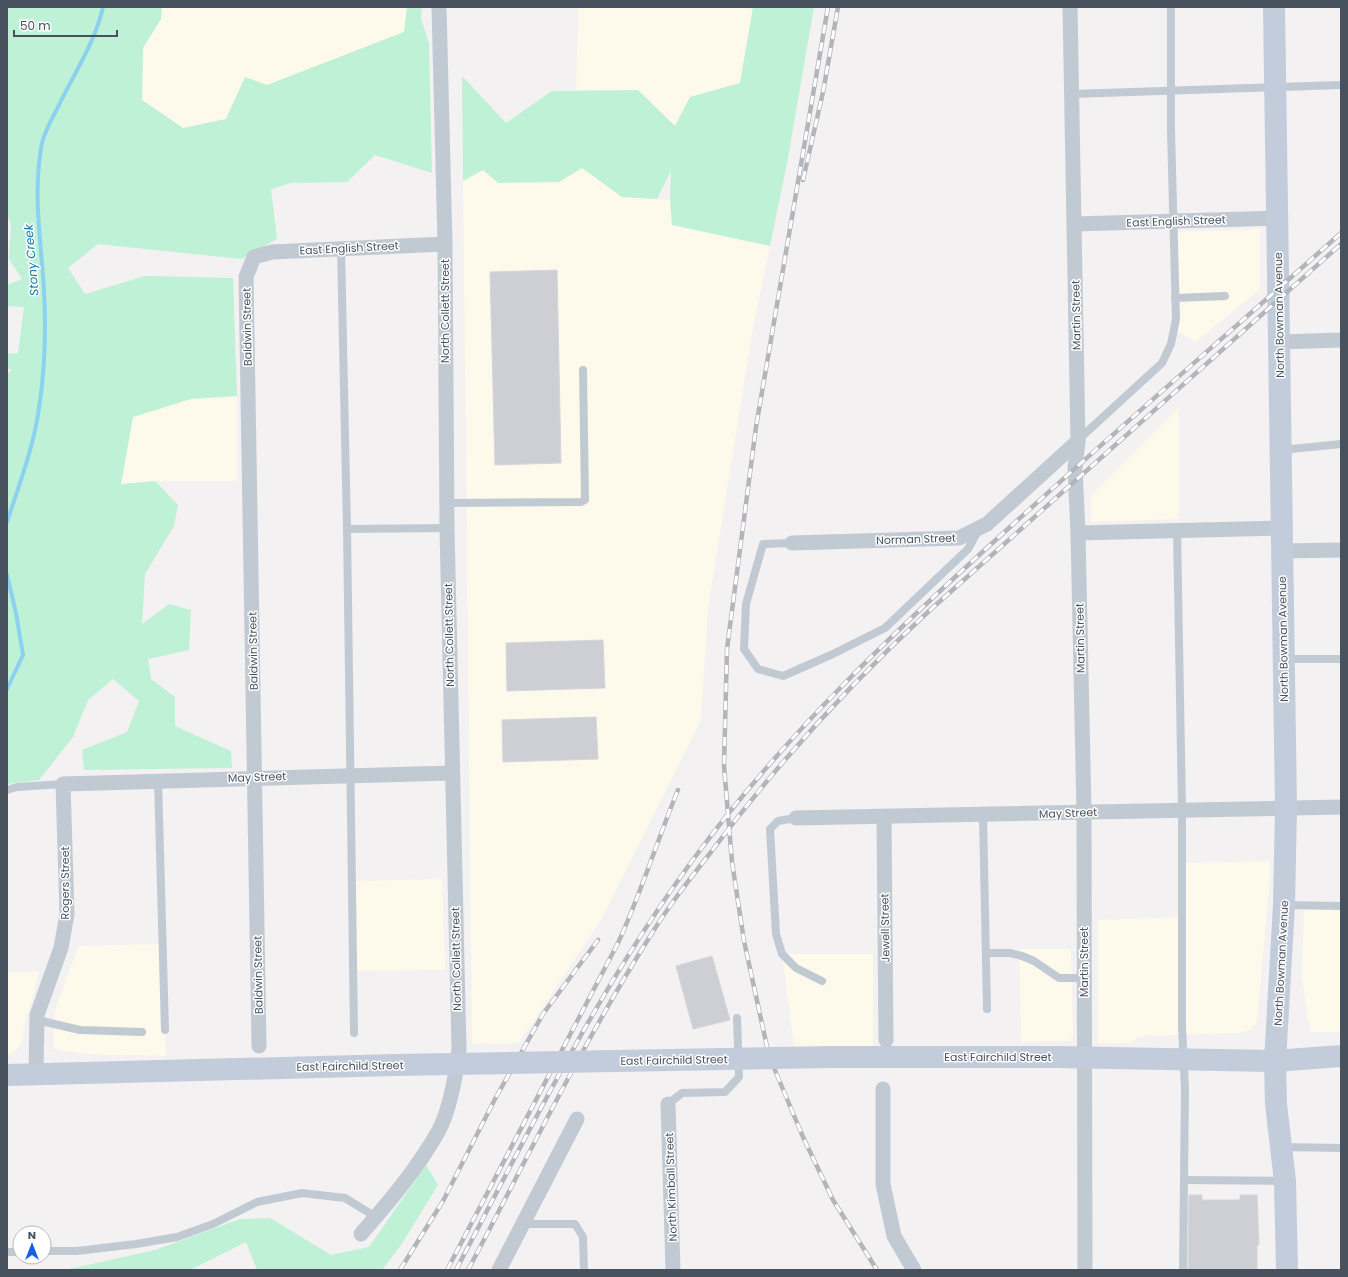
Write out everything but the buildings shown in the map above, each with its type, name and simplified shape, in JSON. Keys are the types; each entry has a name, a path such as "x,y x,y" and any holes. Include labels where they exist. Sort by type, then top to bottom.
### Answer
{"street":[{"name":"North Collett Street","path":"361,1234 395,1194 439,1131 455,1083 458,1049 447,528 445,244 440,7"},
{"name":"Martin Street","path":"1070,7 1078,441 1075,468 1078,533 1084,812 1084,1270"},
{"name":"North Bowman Avenue","path":"1274,7 1286,808 1284,905 1275,1061 1276,1104 1285,1181 1287,1270"},
{"name":"East English Street","path":"1074,224 1278,218"},
{"name":"East English Street","path":"254,257 272,252 445,244"},
{"name":"Baldwin Street","path":"254,257 246,276 259,1046"},
{"path":"1279,342 1341,340"},
{"name":"Norman Street","path":"792,543 959,538 987,524 1078,441"},
{"path":"1078,533 1281,528"},
{"path":"1282,551 1341,550"},
{"name":"May Street","path":"64,784 255,777 452,773"},
{"name":"Rogers Street","path":"36,1074 37,1015 61,948 68,914 64,784"},
{"name":"May Street","path":"796,818 983,815 1182,809 1341,807"},
{"name":"Jewell Street","path":"884,817 886,1040"},
{"name":"East Fairchild Street","path":"7,1075 395,1065 831,1057 1085,1058 1184,1061 1275,1061 1341,1056"},
{"path":"883,1088 883,1184 894,1236 914,1270"},
{"name":"North Kimball Street","path":"668,1104 674,1270"},
{"path":"499,1270 576,1120"}],"lane":[{"path":"1078,441 1162,363 1171,344 1175,325 1175,221 1171,7"},
{"path":"1072,94 1341,85"},
{"path":"341,248 347,529 354,1033"},
{"path":"1175,298 1225,296"},
{"path":"447,503 581,502 585,500 583,370"},
{"path":"1280,450 1341,444"},
{"path":"347,529 447,528"},
{"path":"792,543 763,544 746,604 744,649 758,669 783,676 833,654 885,628 968,549 979,528"},
{"path":"1177,531 1182,809 1184,1061 1183,1270"},
{"path":"1283,659 1341,659"},
{"path":"158,780 165,1030"},
{"path":"7,790 17,787 64,784"},
{"path":"983,815 987,1010"},
{"path":"796,818 778,821 770,829 776,934 782,954 796,968 822,981"},
{"path":"1284,905 1341,906"},
{"path":"987,952 1010,953 1022,956 1034,961 1059,978 1084,978"},
{"path":"668,1104 682,1093 725,1092 739,1077 737,1018"},
{"path":"37,1020 80,1030 142,1032"},
{"path":"1281,1147 1341,1148"},
{"path":"1184,1180 1285,1181"},
{"path":"52,1251 84,1250 136,1244 177,1237 213,1224 258,1202 302,1193 345,1198 376,1217"},
{"path":"523,1224 575,1224 583,1237 584,1270"}],"shaded area":[{"path":"162,7 407,7 404,32 267,85 245,77 226,119 183,128 142,100 143,48 161,19"},
{"path":"578,7 753,7 740,83 690,97 675,126 638,90 576,91"},
{"path":"582,167 622,197 670,200 672,225 770,246 753,328 708,608 701,720 602,918 519,1043 472,1044 463,181 483,170 559,182"},
{"path":"1260,229 1260,289 1196,342 1174,330 1175,232"},
{"path":"237,396 237,481 155,481 121,485 133,417 191,399"},
{"path":"1179,407 1179,519 1091,522 1091,495"},
{"path":"1270,861 1270,877 1257,1021 1251,1030 1240,1033 1140,1036 1131,1043 1098,1043 1098,920 1182,917 1182,863"},
{"path":"442,879 445,970 353,971 352,881"},
{"path":"1304,906 1341,906 1341,1032 1310,1032 1302,977"},
{"path":"163,944 166,1056 85,1054 53,1049 55,1011 78,946"},
{"path":"1019,949 1071,949 1073,1035 1070,1041 1021,1042"},
{"path":"782,954 873,954 873,1047 794,1047"},
{"path":"40,971 24,1026 23,1040 17,1050 7,1056 7,973"}],"green space":[{"path":"7,7 162,7 161,19 143,48 142,100 183,128 226,119 245,77 267,85 404,32 407,7 422,7 421,18 429,44 432,173 375,155 347,182 291,183 271,189 277,239 241,259 98,244 68,268 85,294 145,276 233,278 237,396 191,399 133,417 121,484 155,481 178,505 174,526 145,574 142,624 169,604 191,610 189,650 148,659 151,679 175,697 175,726 231,751 232,768 84,770 82,750 127,732 139,701 113,679 88,700 73,737 39,780 7,784 7,375 12,369 7,369 7,354 18,353 24,307 7,306 7,285 22,279 9,259 11,224 7,215"},
{"path":"753,7 814,7 788,158 770,246 672,225 670,200 671,171 657,199 622,197 582,168 559,182 498,183 483,170 463,181 462,76 506,123 552,91 638,90 675,126 690,97 740,83"},
{"path":"426,1165 438,1185 401,1245 382,1270 257,1270 246,1242 190,1270 65,1270 155,1250 240,1219 270,1218 331,1255 369,1247"}],"waterway":[{"name":"Stony Creek","path":"7,522 34,437 43,379 45,305 38,219 38,185 41,148 50,123 95,33 103,7"},
{"name":"Stony Creek","path":"7,575 16,613 23,655 7,689"}],"railway":[{"path":"828,7 756,427 727,649 724,766 732,862 744,941 769,1056 803,1137 833,1200 877,1270"},
{"path":"803,180 823,92 838,7"},
{"path":"456,1270 568,1059 628,956 660,906 695,857 730,811 767,767 844,684 926,604 1092,453 1341,233"},
{"path":"468,1270 578,1060 624,978 678,894 787,757 870,668 929,611 1341,244"},
{"path":"447,1270 618,943 678,790"},
{"path":"400,1270 443,1201 495,1099 543,1014 598,940"}]}
